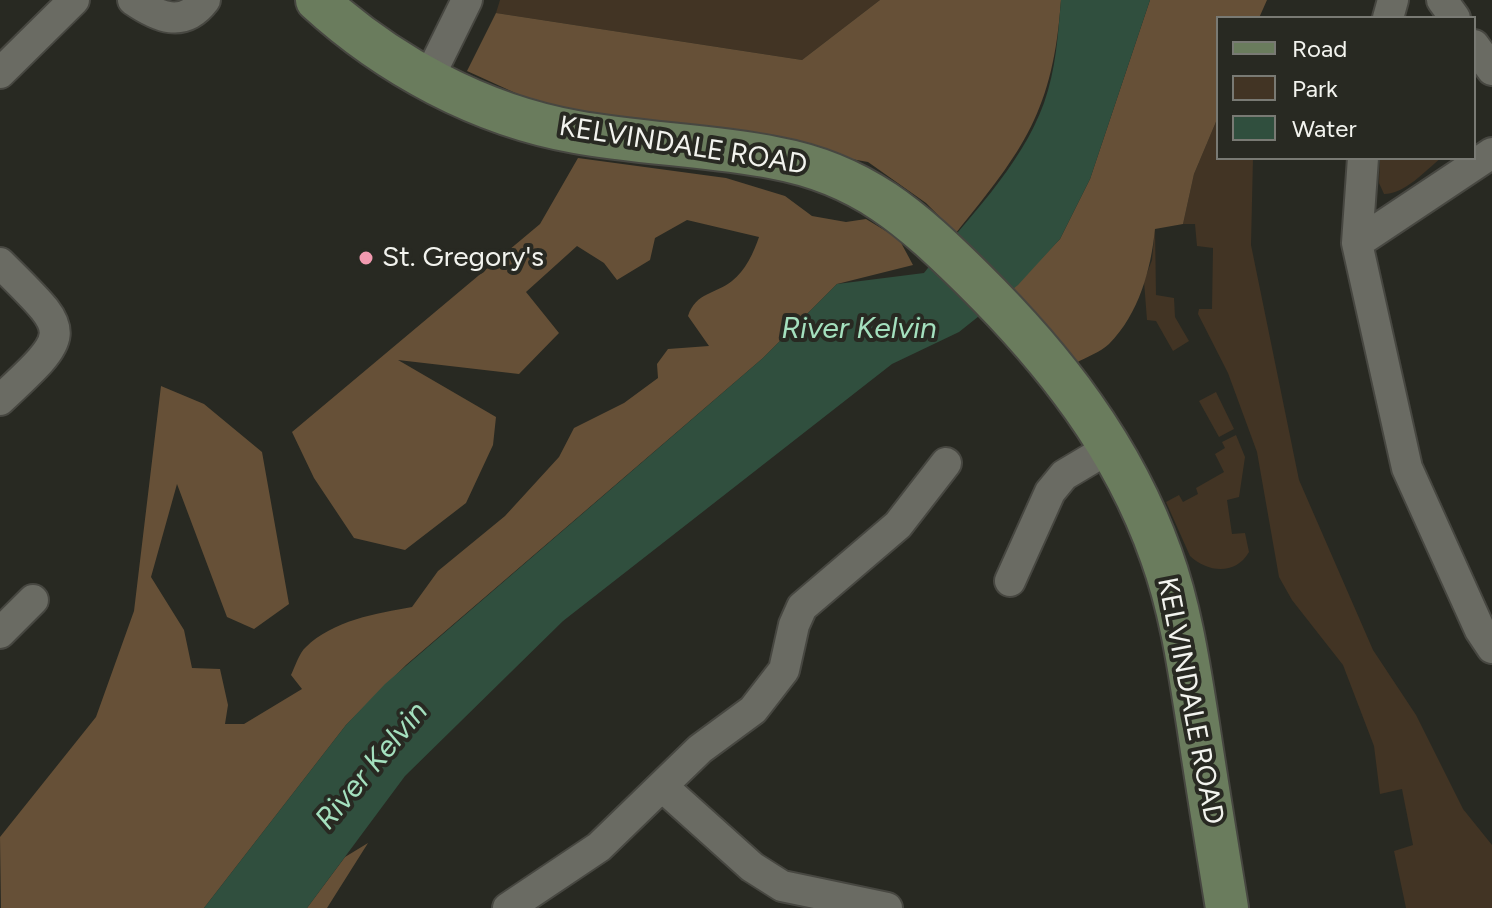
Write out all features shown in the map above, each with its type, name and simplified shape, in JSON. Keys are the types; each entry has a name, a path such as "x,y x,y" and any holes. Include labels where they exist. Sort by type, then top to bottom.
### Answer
{"street":[{"path":"0,73 74,0"},
{"path":"133,0 155,15 175,19 193,14 205,0"},
{"name":"KELVINDALE ROAD","path":"317,0 374,49 428,79 511,114 571,131 757,154 824,169 864,188 918,224 1051,361 1111,447 1146,518 1174,596 1187,658 1227,908"},
{"path":"428,79 467,0"},
{"path":"1476,48 1492,70"},
{"path":"1357,243 1492,153"},
{"path":"1363,160 1357,243 1407,468 1480,630 1492,648"},
{"path":"0,263 49,312 55,334 52,350 0,400"},
{"path":"1010,581 1050,492 1064,475 1111,447"},
{"path":"508,908 599,847 700,749 753,710 771,691 784,670 794,625 802,607 898,525 946,463"},
{"path":"0,633 33,600"},
{"path":"663,787 752,867 782,886 887,908"}],"green space":[{"path":"500,0 880,0 802,60 496,13"},
{"path":"1216,122 1216,160 1253,160 1251,245 1299,480 1373,650 1416,715 1463,809 1492,845 1492,908 1406,908 1394,851 1413,845 1402,789 1380,794 1374,746 1343,665 1292,600 1279,577 1257,452 1228,373 1198,314 1199,309 1212,309 1213,248 1197,246 1195,224 1183,224 1194,174"},
{"path":"1380,160 1439,160 1400,190 1384,194 1379,183"},
{"path":"1155,228 1156,295 1174,298 1175,317 1189,341 1173,351 1156,321 1147,320 1144,281 1152,260"},
{"path":"1216,392 1234,429 1219,437 1199,401"},
{"path":"1236,435 1245,457 1239,497 1227,500 1232,534 1245,533 1249,552 1237,565 1213,568 1190,556 1166,502 1179,495 1183,502 1198,494 1196,488 1224,472 1215,454 1225,448 1222,442"}],"shaded area":[{"path":"880,0 1061,0 1051,71 1031,127 1000,177 956,233 926,203 868,162 643,122 566,116 467,71 496,13 802,60"},
{"path":"1150,0 1267,0 1260,16 1216,16 1216,122 1194,174 1183,224 1155,229 1147,275 1128,319 1106,347 1076,363 1009,292 1060,239 1090,179"},
{"path":"578,158 726,178 785,196 812,216 846,222 866,219 899,239 913,265 837,284 763,358 406,665 346,725 204,908 1,908 0,837 96,717 134,611 161,386 204,404 262,452 289,604 254,629 227,617 177,484 151,577 184,630 192,668 220,669 228,705 225,724 244,724 302,689 291,675 301,653 317,638 342,624 412,607 438,571 505,516 559,457 574,428 624,403 658,378 657,364 668,349 709,346 688,316 701,298 737,277 759,237 687,220 655,238 650,260 617,280 604,263 577,246 526,292 559,333 519,374 398,360 496,417 493,445 466,503 405,550 354,538 314,478 292,432 540,224"},
{"path":"368,843 327,908 307,908 345,857"}],"water":[{"name":"River Kelvin","path":"1061,0 1150,0 1090,179 1060,239 1018,285 959,332 892,364 563,621 405,776 307,908 204,908 346,725 385,684 763,358 837,284 924,273 1007,171 1034,127 1051,77"}],"place":[{"name":"St. Gregory's","path":"366,258"}]}
